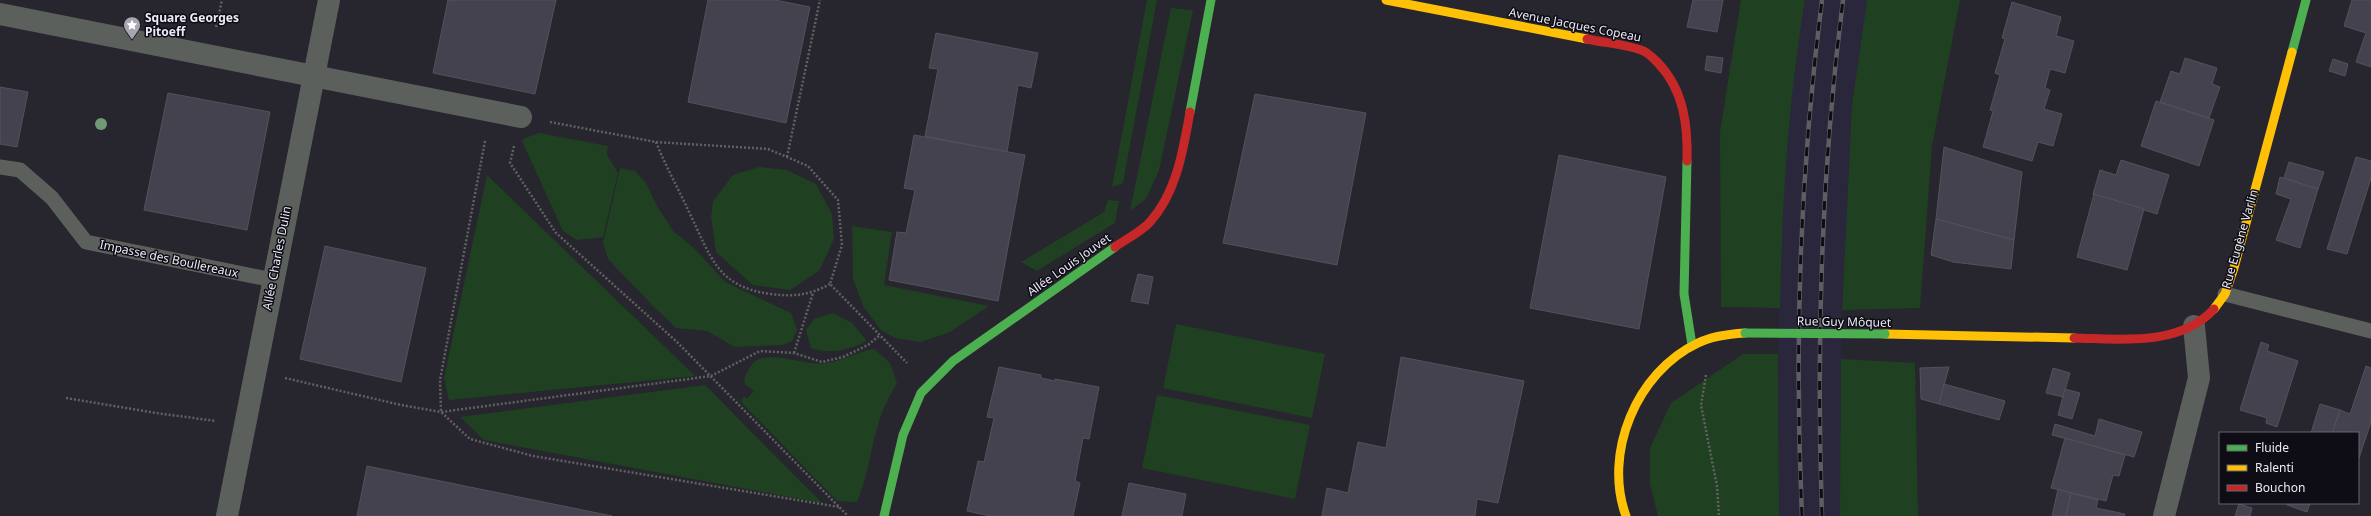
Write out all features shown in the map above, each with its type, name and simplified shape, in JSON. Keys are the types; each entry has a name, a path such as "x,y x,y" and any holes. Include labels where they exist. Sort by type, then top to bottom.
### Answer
{"street":[{"name":"Allée Charles Dulin","path":"227,516 246,425 312,77 329,0"},
{"name":"Allée Louis Jouvet","path":"884,516 903,435 922,393 953,360 1149,223 1166,201 1182,158 1211,0"},
{"name":"Avenue Jacques Copeau","path":"1386,0 1643,50 1666,71 1686,115 1688,136 1684,294 1692,345"},
{"name":"Rue Eugène Varlin","path":"2194,326 2216,308 2225,294 2235,264 2306,0"},
{"path":"0,14 520,117"},
{"path":"2164,516 2198,378 2194,326"},
{"name":"Rue Guy Môquet","path":"1626,516 1619,497 1618,461 1630,414 1660,370 1692,345 1727,334 1745,333 2138,339 2163,336 2194,326"}],"lane":[{"name":"Impasse des Boullereaux","path":"0,167 20,170 52,198 86,242 273,280"},
{"path":"2225,294 2371,330"}],"path":[{"path":"787,156 820,0"},
{"path":"491,112 440,380 441,412 470,440 533,456 840,508"},
{"path":"656,142 667,170 711,258 722,272 734,283 751,291 790,296 813,293 830,284 842,245 838,200 808,166 787,156 768,149 656,142 520,117 510,163 556,233 677,342 848,516"},
{"path":"830,284 910,365"},
{"path":"794,353 813,293"},
{"path":"279,377 401,405 441,412 711,376 760,351 794,353 822,362 843,357 868,345 880,335"},
{"path":"1707,371 1701,406 1717,486 1719,516"},
{"path":"66,398 156,413 246,425"}],"shaded area":[{"path":"1805,0 1867,0 1852,105 1842,310 1840,516 1779,516 1778,354 1781,232 1793,75"}],"green space":[{"path":"1147,0 1157,0 1123,183 1112,187"},
{"path":"1741,0 1805,0 1790,115 1784,192 1780,308 1721,307 1720,132"},
{"path":"1867,0 1960,0 1932,146 1920,308 1842,310 1852,105"},
{"path":"1171,8 1193,10 1159,170 1146,199 1130,211"},
{"path":"539,133 608,146 607,155 618,173 603,237 577,240 563,231 522,141 525,138"},
{"path":"759,167 787,170 816,184 832,214 834,239 819,271 790,290 753,285 716,252 711,217 713,201 733,175"},
{"path":"620,168 635,171 646,183 657,206 674,232 695,249 725,282 791,313 797,330 792,341 782,345 735,347 707,331 676,328 653,306 608,259 603,243"},
{"path":"487,175 695,376 449,400 444,378"},
{"path":"1108,200 1119,201 1115,223 1037,271 1021,262 1104,212"},
{"path":"852,226 892,232 884,285 989,306 950,332 921,342 895,338 881,330 863,306 853,279"},
{"path":"833,313 852,323 867,341 853,347 833,351 811,348 806,330 814,319"},
{"path":"1176,324 1325,354 1312,418 1163,388"},
{"path":"874,349 890,363 897,383 880,419 864,483 857,502 837,501 743,404 741,401 744,396 747,399 754,391 745,384 744,378 754,362 761,358 779,358 819,364 839,360"},
{"path":"1743,354 1778,354 1779,516 1658,516 1650,484 1650,448 1671,403"},
{"path":"1841,359 1915,363 1918,516 1840,516"},
{"path":"705,385 822,503 484,440 460,417"},
{"path":"1157,395 1310,425 1295,499 1142,468"}],"building":[{"path":"448,0 556,0 535,94 433,73"},
{"path":"708,0 775,0 810,7 786,123 688,102"},
{"path":"1693,0 1723,0 1717,32 1687,27"},
{"path":"2352,0 2371,0 2371,67 2356,62 2366,33 2344,26"},
{"path":"2012,2 2061,17 2056,36 2074,41 2065,73 2050,69 2045,88 2050,90 2044,109 2062,114 2053,146 2038,142 2032,161 1983,147 1993,111 1990,110 2000,75 1995,73 2005,39 2002,38"},
{"path":"936,33 1038,53 1031,88 1018,85 1007,152 925,136 938,69 929,68"},
{"path":"1707,56 1723,58 1721,73 1705,70"},
{"path":"2185,58 2217,68 2212,84 2220,87 2209,118 2160,102 2171,71 2180,74"},
{"path":"2333,59 2348,64 2345,76 2329,71"},
{"path":"0,87 28,92 17,147 0,144"},
{"path":"168,93 270,112 247,230 144,210"},
{"path":"1255,94 1366,113 1337,265 1223,243"},
{"path":"2156,101 2214,120 2199,166 2141,146"},
{"path":"914,135 1025,155 998,301 889,280 897,232 906,233 915,190 904,188"},
{"path":"1944,147 2022,172 2014,240 1936,219"},
{"path":"1559,155 1666,177 1639,329 1530,308"},
{"path":"2356,157 2371,161 2371,178 2347,254 2327,249"},
{"path":"2121,160 2169,175 2157,214 2093,194 2100,170 2116,175"},
{"path":"2289,162 2324,172 2318,189 2284,178"},
{"path":"2280,177 2318,189 2300,248 2276,240 2291,199 2276,194"},
{"path":"2094,194 2144,209 2127,270 2077,257"},
{"path":"1936,219 2014,240 2011,269 1953,262 1931,255"},
{"path":"325,246 426,268 401,382 300,359"},
{"path":"1138,274 1153,277 1148,304 1131,301"},
{"path":"2261,342 2269,345 2267,351 2298,361 2277,427 2266,423 2267,418 2240,410"},
{"path":"1401,357 1524,381 1498,503 1477,499 1475,516 1322,516 1327,488 1348,493 1358,442 1386,448"},
{"path":"2366,366 2371,368 2371,422 2359,458 2359,432 2332,432 2340,410 2350,414"},
{"path":"999,367 1041,375 1041,378 1055,381 1055,379 1099,387 1089,439 1083,438 1075,481 1080,483 1073,516 990,516 967,511 978,461 984,462 994,418 987,417"},
{"path":"1949,367 1939,404 1921,399 1920,368"},
{"path":"2053,368 2070,373 2063,397 2046,393"},
{"path":"1944,384 2005,401 1999,420 1939,404"},
{"path":"2065,389 2080,393 2072,419 2058,415"},
{"path":"2320,404 2340,410 2332,432 2311,432"},
{"path":"2099,419 2142,432 2134,457 2052,435 2055,424 2095,436"},
{"path":"2065,438 2125,455 2119,476 2113,475 2106,501 2051,488"},
{"path":"367,466 612,516 357,516"},
{"path":"1129,483 1186,494 1182,516 1122,516"},
{"path":"2058,489 2071,493 2066,516 2052,516"},
{"path":"2071,493 2098,500 2096,508 2125,514 2124,516 2066,516"},
{"path":"2239,504 2252,508 2250,516 2235,516"},
{"path":"2287,504 2310,504 2307,512"}],"railway":[{"path":"1802,516 1799,387 1801,258 1808,129 1822,0"},
{"path":"1822,516 1820,451 1820,322 1822,258 1830,129 1843,0"}],"traffic: fast":[{"path":"1190,112 1211,0"},
{"path":"2292,52 2306,0"},
{"path":"1687,161 1684,294 1692,345"},
{"path":"884,516 903,435 921,393 953,361 1115,247"},
{"path":"1745,333 1885,334"}],"traffic: slow":[{"path":"1386,0 1587,39"},
{"path":"2214,309 2225,294 2234,268 2292,52"},
{"path":"1626,516 1620,492 1619,467 1622,442 1630,417 1642,394 1657,374 1676,356 1698,343 1709,339 1745,333"},
{"path":"1885,334 2074,338"}],"traffic: jam":[{"path":"1587,39 1628,46 1644,51 1658,63 1674,85 1683,109 1687,135 1687,161"},
{"path":"1115,247 1146,226 1167,198 1178,170 1190,112"},
{"path":"2074,338 2129,339 2166,335 2184,330 2200,321 2214,309"}],"place":[{"name":"Square Georges Pitoeff","path":"132,40"}]}
